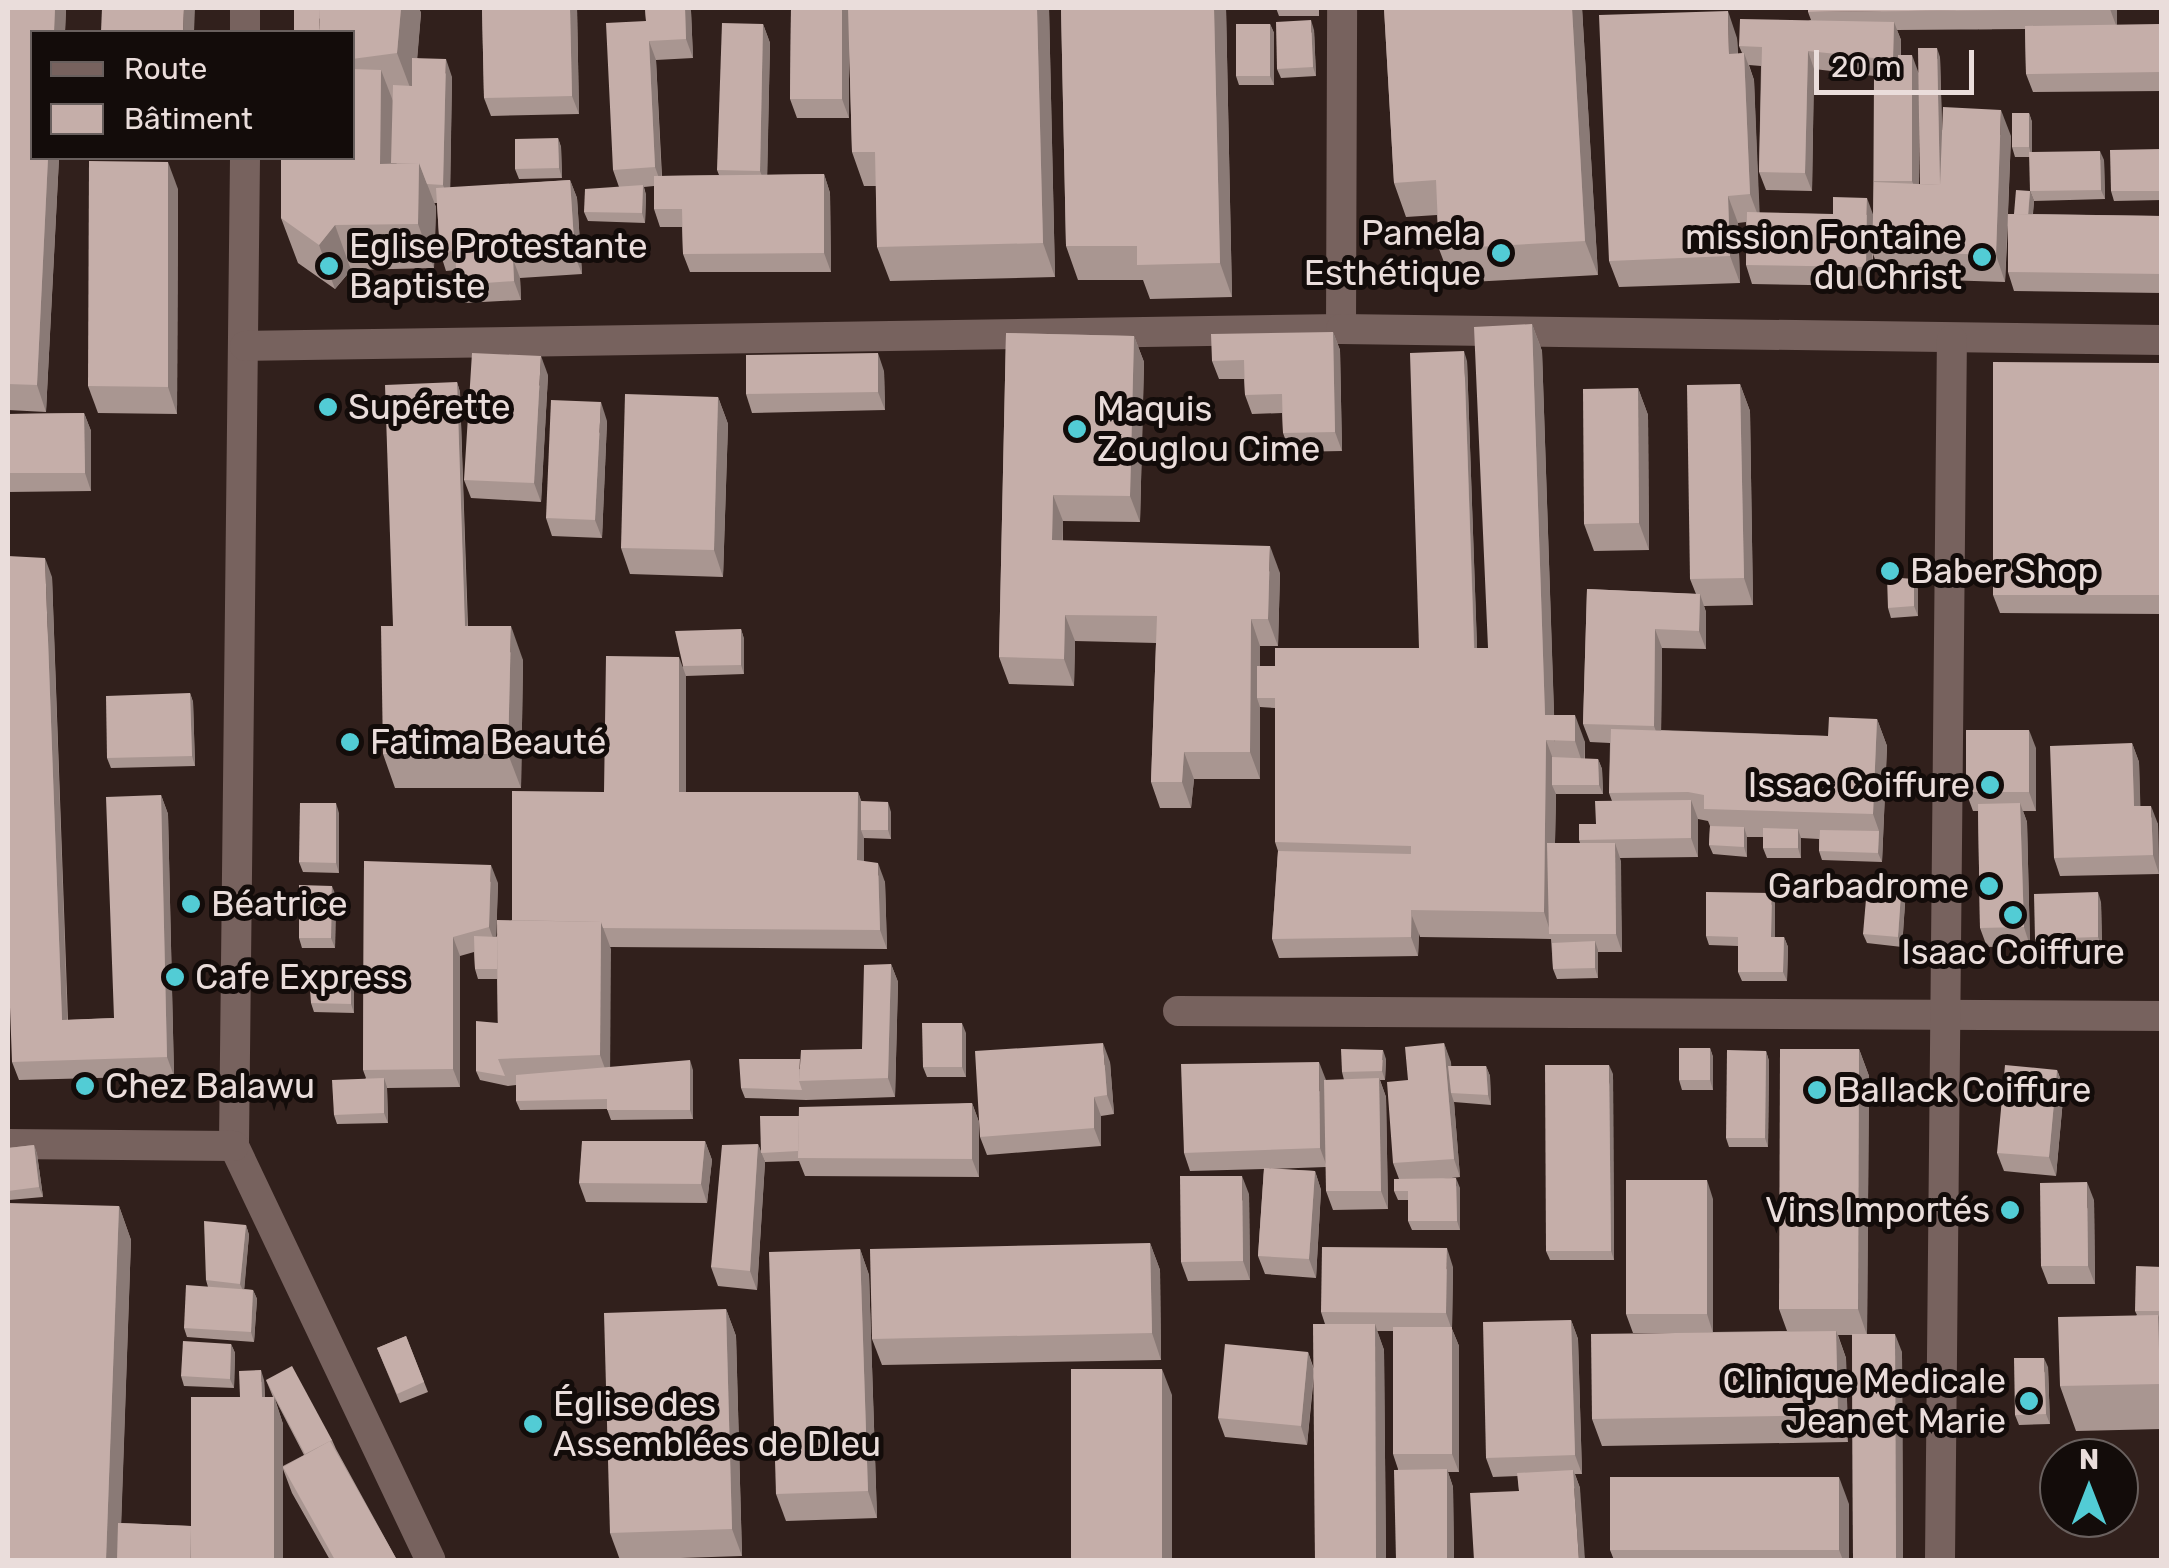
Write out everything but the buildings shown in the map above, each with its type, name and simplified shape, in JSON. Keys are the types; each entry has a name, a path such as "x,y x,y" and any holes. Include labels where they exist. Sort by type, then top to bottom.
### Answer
{"street":[{"path":"1341,329 1342,8"},
{"path":"245,160 234,1146 430,1560"},
{"path":"244,346 1341,329 2162,340"},
{"path":"1940,1560 1940,1015 1952,340"},
{"path":"1178,1010 2162,1016"},
{"path":"8,1144 234,1146"}],"place":[{"name":"Pamela Esthétique","path":"1501,253"},
{"name":"mission Fontaine du Christ","path":"1982,257"},
{"name":"Eglise Protestante Baptiste","path":"329,266"},
{"name":"Supérette","path":"328,407"},
{"name":"Maquis Zouglou Cime","path":"1077,429"},
{"name":"Baber Shop","path":"1890,571"},
{"name":"Fatima Beauté","path":"350,742"},
{"name":"Issac Coiffure","path":"1990,785"},
{"name":"Garbadrome","path":"1989,886"},
{"name":"Béatrice","path":"191,904"},
{"name":"Isaac Coiffure","path":"2013,915"},
{"name":"Cafe Express","path":"175,977"},
{"name":"Chez Balawu","path":"85,1086"},
{"name":"Ballack Coiffure","path":"1817,1090"},
{"name":"Vins Importés","path":"2010,1210"},
{"name":"Clinique Medicale Jean et Marie","path":"2029,1401"},
{"name":"Église des Assemblées de DIeu","path":"533,1424"}]}
